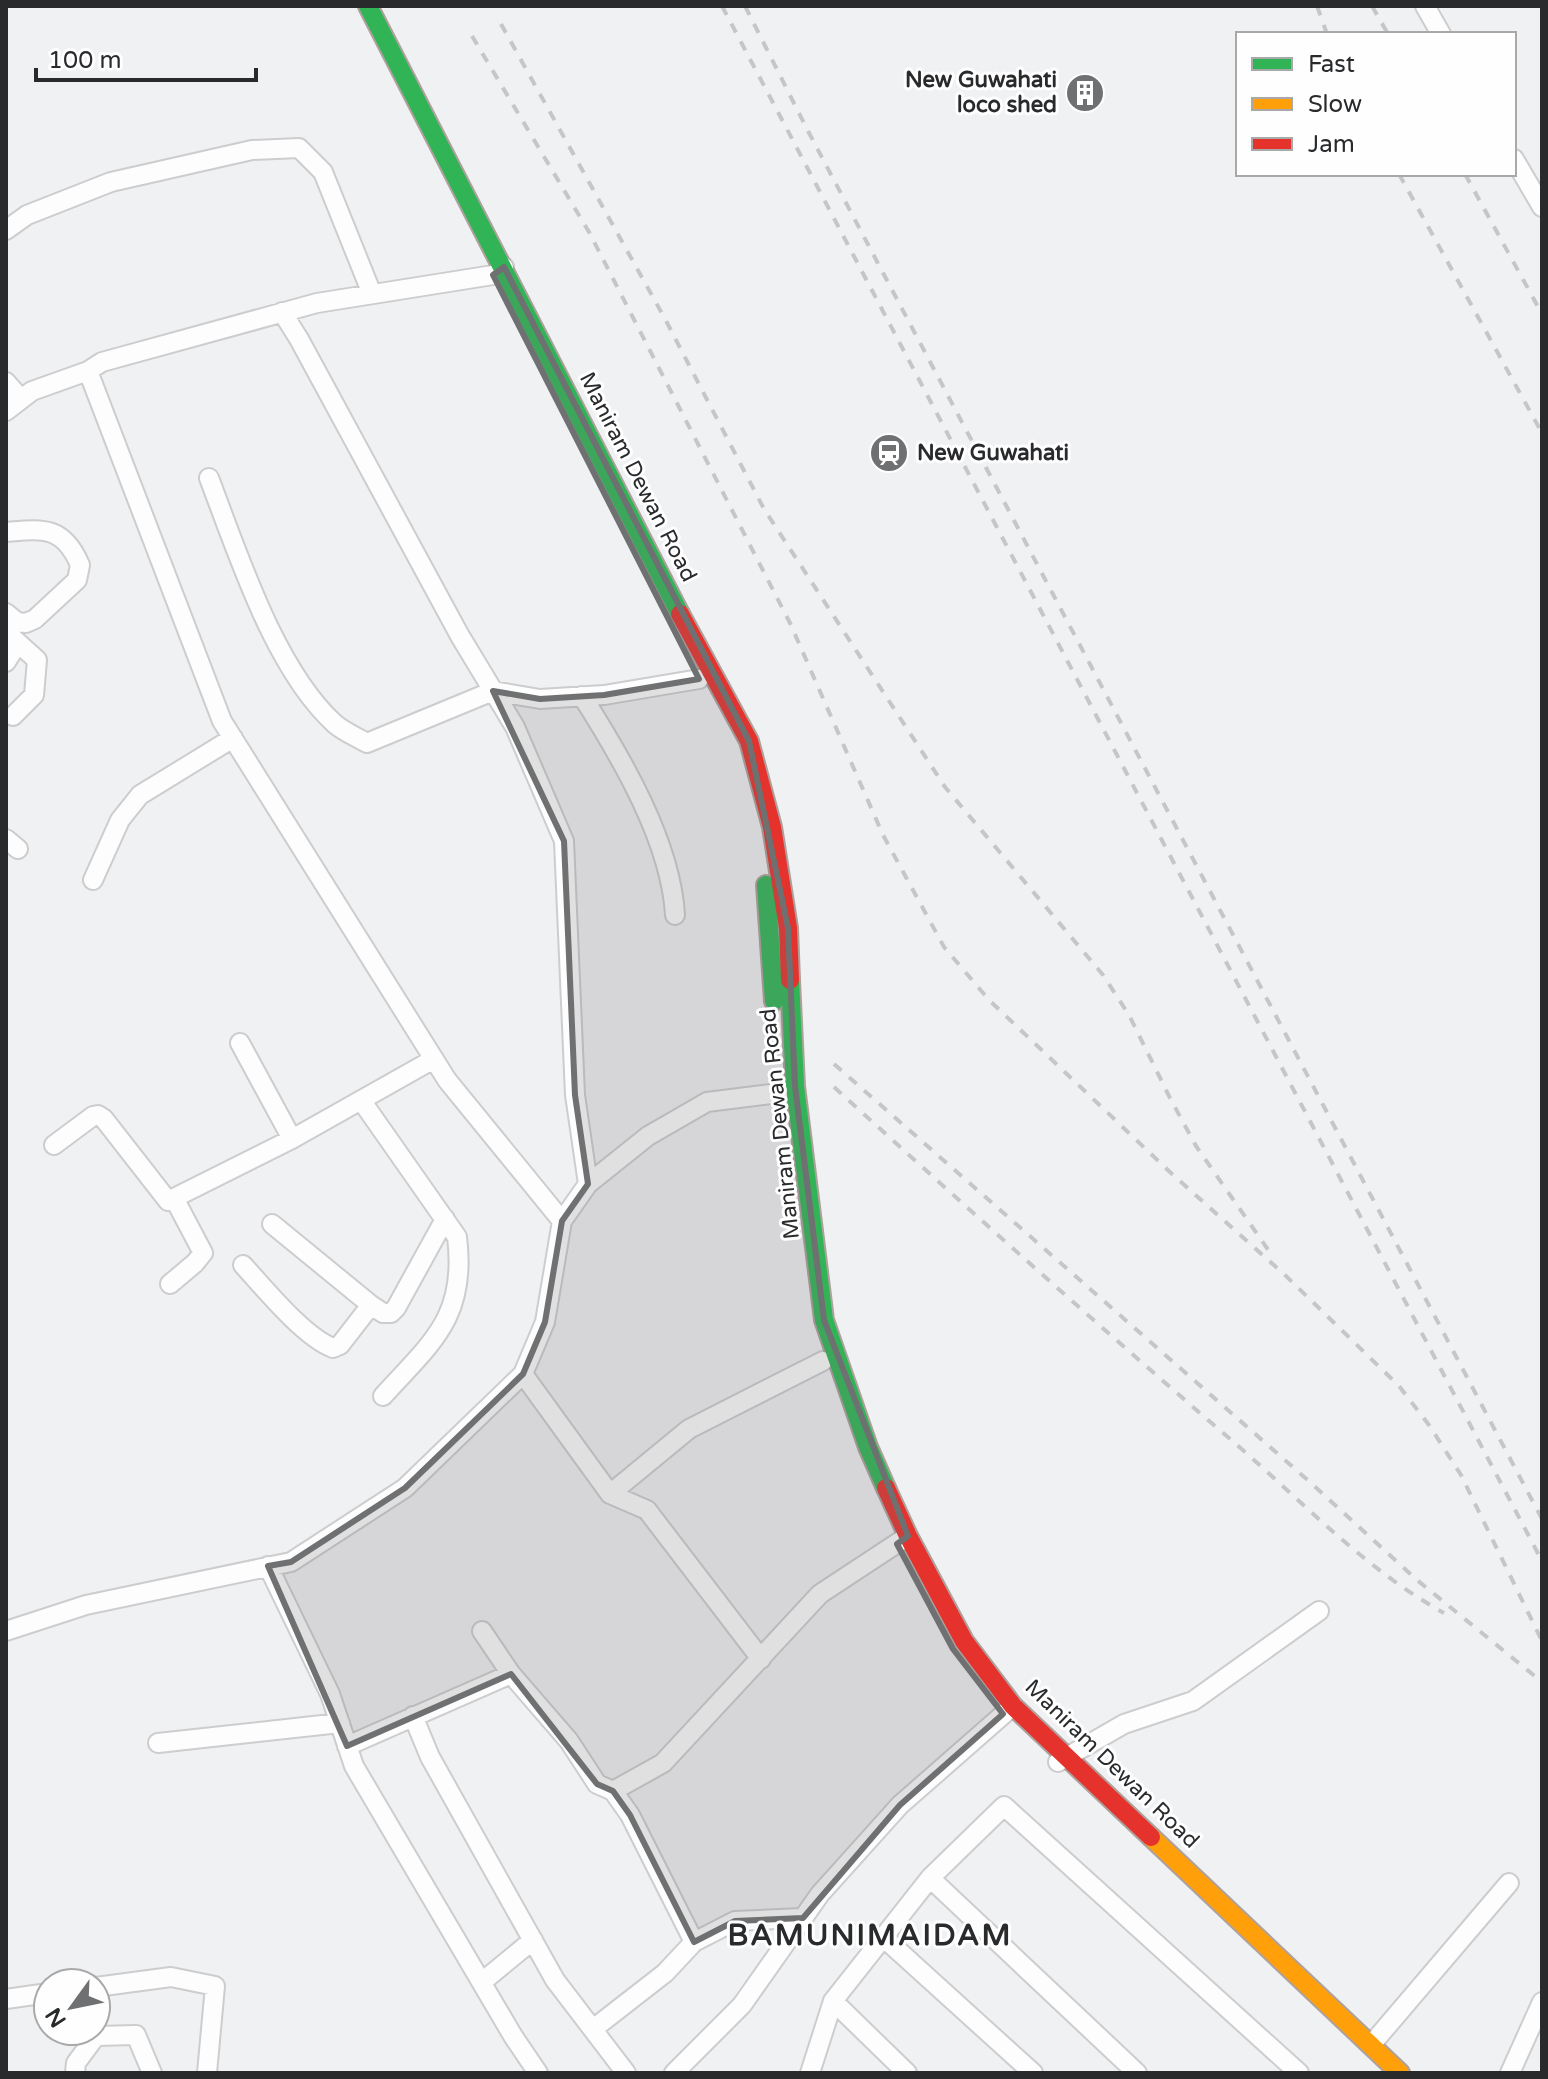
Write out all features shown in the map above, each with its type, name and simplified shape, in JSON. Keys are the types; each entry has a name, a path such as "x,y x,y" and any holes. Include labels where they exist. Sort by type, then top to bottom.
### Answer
{"main road":[{"name":"Maniram Dewan Road","path":"354,6 749,741 772,827 788,928 795,1086 824,1320 903,1540"},
{"name":"Maniram Dewan Road","path":"368,6 699,679 739,749 761,836 779,1093 802,1230 813,1328 858,1455 903,1540 953,1649 1008,1710 1400,2073"},
{"name":"Maniram Dewan Road","path":"1061,1760 1381,2073"}],"street":[{"path":"1425,6 1440,32"},
{"path":"6,230 27,215 111,182 252,150 299,148 323,172 372,294"},
{"path":"1516,162 1542,207"},
{"path":"6,411 32,391 88,371 102,362 317,303 498,271"},
{"path":"282,312 460,636 515,727 564,841 575,1095 588,1184"},
{"path":"88,371 222,721 447,1080 562,1221"},
{"path":"6,382 21,399"},
{"path":"209,478 248,581 296,679 336,725 367,743 493,691 540,699 604,695 699,679"},
{"path":"6,532 34,528 48,530 66,544 80,565 77,580 35,619 26,623 17,622 6,613"},
{"path":"6,662 12,638 37,660 34,695 13,716"},
{"path":"582,696 612,743 654,828 675,915"},
{"path":"93,880 120,820 140,795 233,738"},
{"path":"240,1043 292,1139"},
{"path":"54,1145 98,1115 168,1201 292,1139 434,1059"},
{"path":"6,1631 86,1605 291,1562 405,1488 523,1374 545,1322 562,1221 588,1184 648,1136 707,1102 779,1093"},
{"path":"361,1100 457,1237 460,1264 453,1309 432,1342 383,1396"},
{"path":"170,1284 203,1253 174,1198"},
{"path":"272,1224 371,1305 383,1313 391,1313 445,1219"},
{"path":"243,1265 288,1314 324,1345 333,1348 340,1345 371,1305"},
{"path":"610,1494 689,1429 823,1361"},
{"path":"523,1374 610,1494 647,1510 761,1659"},
{"path":"613,1791 663,1763 820,1594 903,1540"},
{"path":"268,1566 330,1694 354,1766 538,2073"},
{"path":"1061,1760 1124,1724 1193,1701 1319,1611"},
{"path":"482,1631 511,1674 569,1741 597,1784 613,1791 630,1815 694,1942"},
{"path":"347,1746 511,1674"},
{"path":"674,2073 742,2005 820,1894 900,1805 1008,1710"},
{"path":"413,1716 430,1757 555,1980 626,2073"},
{"path":"158,1743 340,1723"},
{"path":"810,2073 833,2001 930,1878 1004,1806 1299,2073"},
{"path":"930,1878 1137,2073"},
{"path":"1371,2045 1509,1883"},
{"path":"593,2029 665,1973 694,1942 735,1921 803,1918"},
{"path":"883,1937 1033,2073"},
{"path":"482,1982 533,1940"},
{"path":"112,1985 171,1977 215,1986 207,2073"},
{"path":"6,1999 32,1995"},
{"path":"833,2001 907,2073"},
{"path":"1510,2073 1542,2002"},
{"path":"75,2073 76,2063 96,2036 136,2035 152,2073"}],"highlighted area":[{"path":"504,267 749,741 788,928 795,1086 824,1320 908,1536 897,1544 953,1649 1003,1714 900,1805 803,1918 735,1921 694,1942 630,1815 613,1791 597,1784 511,1674 347,1746 268,1566 291,1562 405,1488 523,1374 545,1322 562,1221 588,1184 575,1095 564,841 493,691 540,699 604,695 699,679 493,275"}],"railway":[{"path":"722,6 1542,1561"},
{"path":"745,6 808,131 1542,1519"},
{"path":"1317,6 1326,32"},
{"path":"1372,6 1387,32"},
{"path":"501,24 664,317 764,509 945,787 1103,975 1129,1015 1196,1146 1269,1251"},
{"path":"472,36 589,232 790,623 883,835 944,947 989,1000 1171,1173 1286,1276 1399,1386 1461,1475 1542,1641"},
{"path":"1400,176 1542,433"},
{"path":"1466,176 1542,314"},
{"path":"834,1064 1417,1580 1542,1682"},
{"path":"834,1087 1336,1535 1415,1596 1444,1613"}],"traffic: fast":[{"path":"368,6 680,614"},
{"path":"766,885 774,1001"},
{"path":"790,980 795,1086 824,1320 868,1447 886,1488"}],"traffic: slow":[{"path":"1151,1837 1400,2073"}],"traffic: jam":[{"path":"680,614 749,741 772,827 788,928 790,980"},
{"path":"886,1488 964,1641 1013,1706 1151,1837"}],"place":[{"name":"New Guwahati loco shed","path":"1085,93"},
{"name":"New Guwahati","path":"889,453"}],"district":[{"name":"BAMUNIMAIDAM","path":"870,1935"}]}
